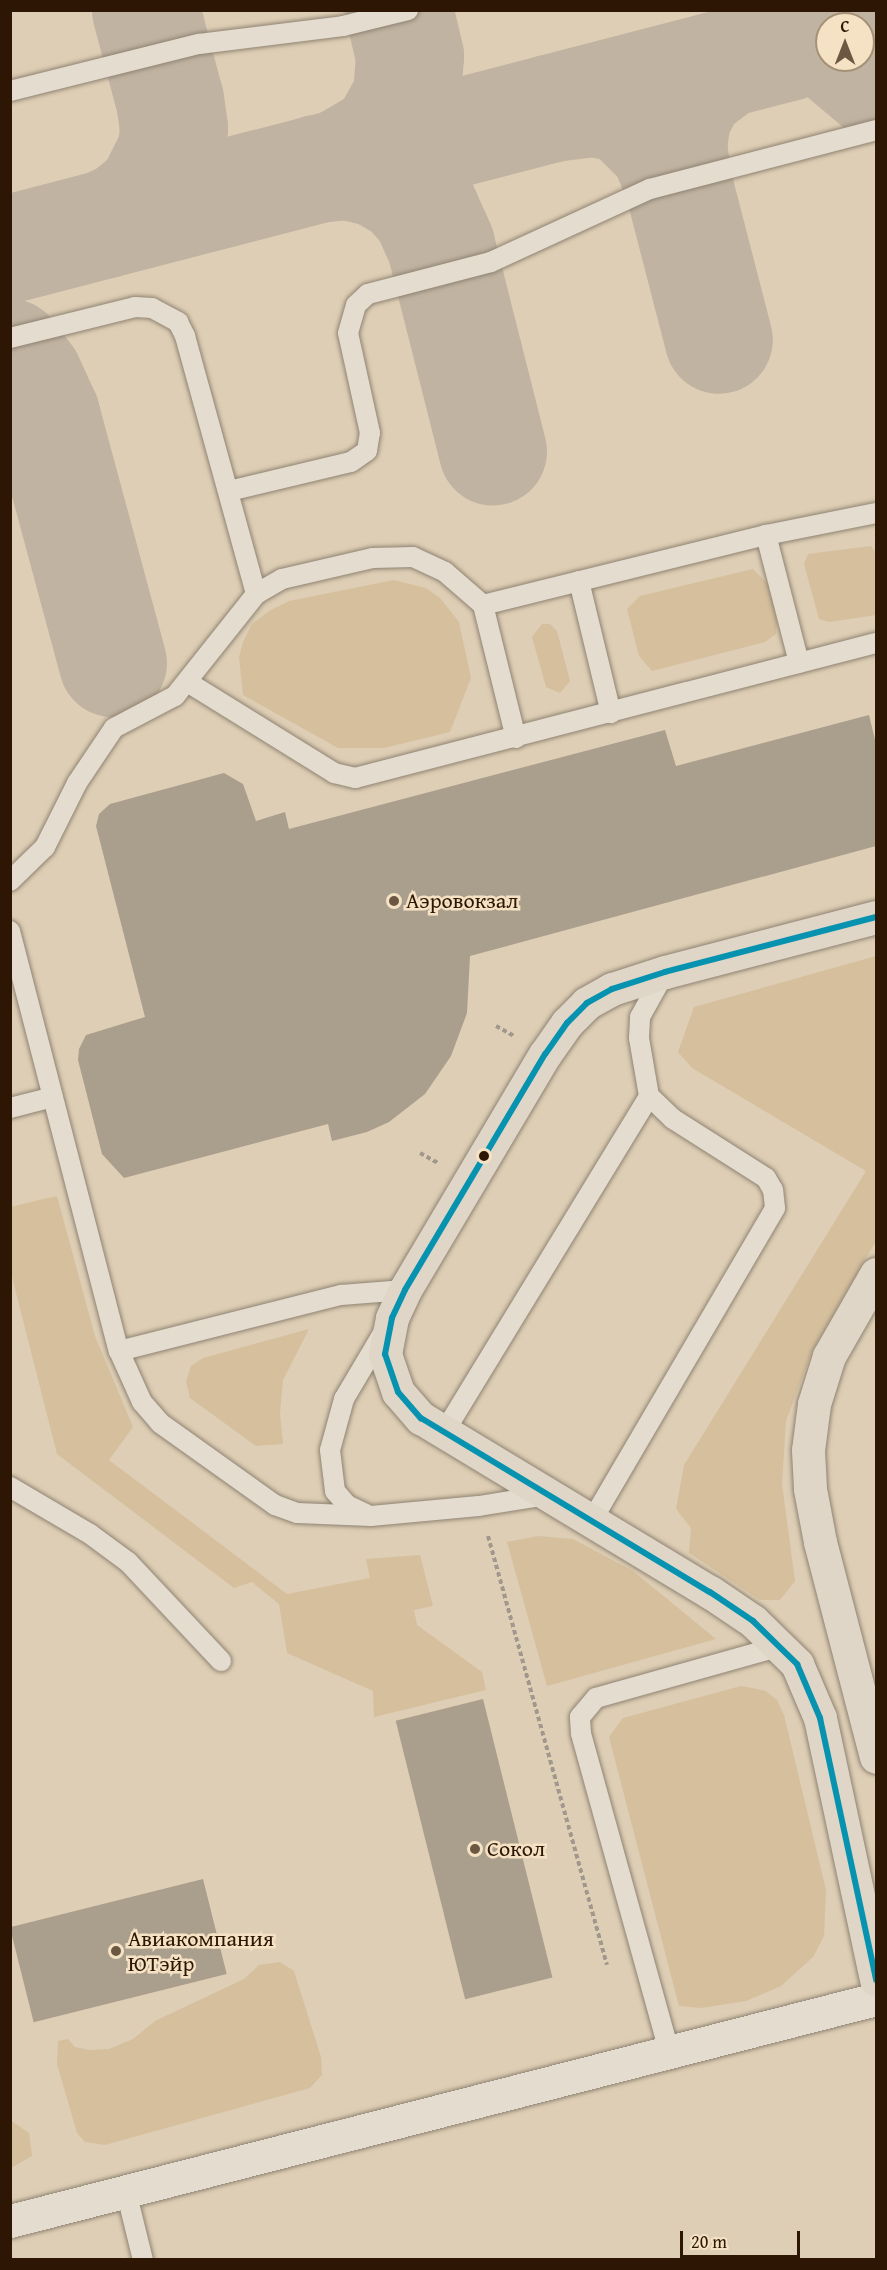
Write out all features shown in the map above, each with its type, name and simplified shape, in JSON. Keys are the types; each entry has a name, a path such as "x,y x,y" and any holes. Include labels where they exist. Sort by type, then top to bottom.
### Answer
{"main road":[{"path":"876,917 665,972 612,989 587,1003 567,1023 398,1304 385,1354 389,1374 410,1408 443,1434 710,1592 781,1646 810,1687 820,1718 876,1980"},
{"path":"876,1274 828,1356 813,1404 808,1450 820,1542 876,1757"}],"street":[{"path":"10,2221 876,1999"}],"lane":[{"path":"10,91 199,44 333,28 408,10"},
{"path":"229,491 351,462 367,451 370,433 348,333 356,305 368,294 491,262 650,189 876,130"},
{"path":"10,338 135,307 167,313 185,336 256,594"},
{"path":"483,605 766,535 876,513"},
{"path":"766,535 799,663"},
{"path":"10,881 45,847 77,783 114,728 175,696 189,683 256,594 289,577 395,556 413,557 445,572 483,605 516,738"},
{"path":"579,581 611,713"},
{"path":"189,683 334,773 355,777 516,738 876,643"},
{"path":"10,932 119,1351 137,1394 160,1423 275,1506 316,1516 371,1516 479,1506 546,1495"},
{"path":"591,1522 775,1208 773,1190 766,1178 673,1119 649,1096 639,1038 640,1017 665,972"},
{"path":"443,1434 649,1096"},
{"path":"10,1108 53,1097"},
{"path":"119,1351 341,1295 398,1304 344,1399 330,1450 335,1491 348,1506 371,1516"},
{"path":"10,1487 90,1534 128,1562 221,1661"},
{"path":"669,2051 581,1733 580,1717 596,1698 781,1646"},
{"path":"126,2191 143,2259"}],"shaded area":[{"path":"871,546 876,553 876,615 829,622 819,619 804,564 808,554"},
{"path":"753,569 771,587 777,620 776,634 765,642 652,671 639,656 627,609 640,596"},
{"path":"394,580 426,588 440,598 459,622 471,678 450,732 384,748 338,748 243,695 239,657 243,642 252,624 269,611 289,601"},
{"path":"542,624 550,624 557,631 570,681 560,693 546,687 532,637"},
{"path":"876,956 876,1241 812,1351 786,1421 782,1484 795,1581 780,1600 760,1600 689,1553 691,1528 676,1509 684,1465 866,1171 692,1068 678,1052 694,1007"},
{"path":"57,1196 95,1336 133,1427 109,1460 287,1594 370,1578 366,1559 420,1555 433,1606 414,1610 417,1625 482,1672 486,1690 374,1717 373,1691 287,1653 279,1604 252,1582 234,1588 57,1454 11,1273 10,1207"},
{"path":"309,1329 283,1380 280,1414 283,1444 256,1446 190,1398 186,1381 191,1366 203,1358"},
{"path":"538,1536 573,1539 633,1571 716,1639 547,1686 507,1542"},
{"path":"741,1686 766,1691 777,1700 784,1715 826,1890 824,1936 813,1957 781,1986 746,2001 701,2008 679,2006 609,1737 623,1718"},
{"path":"280,1962 294,1971 321,2057 322,2075 310,2088 105,2145 85,2142 77,2133 57,2064 58,2041 68,2039 75,2047 89,2050 109,2049 133,2039 155,2021 244,1979 259,1965"},
{"path":"10,2120 29,2133 32,2156 11,2168"}],"building":[{"name":"Аэровокзал","path":"869,715 876,744 876,846 470,956 467,1013 451,1056 425,1094 389,1122 367,1132 332,1141 328,1124 124,1178 102,1154 78,1060 79,1049 86,1035 145,1017 96,826 99,814 110,804 224,773 243,784 256,821 285,812 289,829 665,730 676,766"},
{"name":"Сокол","path":"483,1699 552,1977 465,1999 396,1721"},
{"name":"Авиакомпания ЮТэйр","path":"203,1879 227,1974 34,2022 10,1927"}],"taxiway":[{"path":"103,225 125,215 150,195 172,151 174,128 170,101 146,10"},
{"path":"343,162 384,138 407,97 410,56 399,10"},
{"path":"10,249 788,47 806,36 829,10"},
{"path":"553,108 592,103 618,107 632,115 663,146 678,182 673,148 677,117 692,88 724,64"},
{"path":"862,72 876,84"},
{"path":"317,169 347,166 378,173 406,189 426,212 441,246 493,452"},
{"path":"678,182 719,340"},
{"path":"10,353 29,378 46,415 113,663"}],"transit line":[{"path":"876,917 665,972 612,989 587,1003 567,1023 545,1054 405,1290 392,1318 385,1354 398,1392 421,1418 710,1592 753,1621 797,1664 820,1718 876,1980"}],"place":[{"name":"Аэровокзал","path":"394,901"},
{"name":"Сокол","path":"475,1849"},
{"name":"Авиакомпания ЮТэйр","path":"116,1951"}]}
